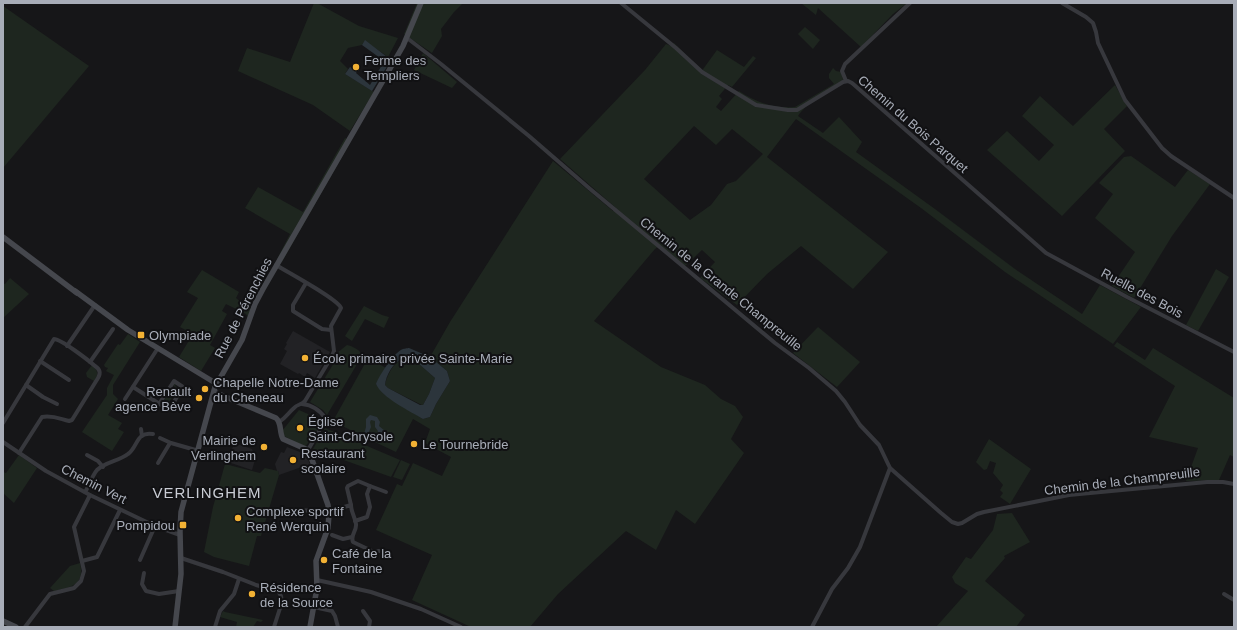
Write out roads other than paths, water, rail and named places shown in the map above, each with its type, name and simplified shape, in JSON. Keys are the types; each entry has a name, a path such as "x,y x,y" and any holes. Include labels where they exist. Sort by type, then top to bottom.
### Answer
{"main road":[{"name":"Rue de Pérenchies","path":"175,627 181,558 180,534 182,508 217,384 242,340 257,301 276,265 407,38 421,3"},
{"path":"3,237 94,307 217,384"},
{"path":"206,378 214,392 276,418 279,422 281,435 284,440 308,450 329,511 328,528 316,561 317,588 310,627"},
{"path":"3,622 16,627"}],"street":[{"name":"Chemin du Bois Parquet","path":"621,3 676,48 702,72 756,105 784,110 797,110 846,81 849,82 857,87 1024,233 1041,250"},
{"path":"846,81 842,72 845,64 910,3"},
{"path":"1062,3 1086,17 1093,23 1098,43 1123,97 1162,148 1234,198"},
{"name":"Chemin de la Grande Champreuille","path":"407,38 525,133 775,343 827,383 845,402 860,425 879,445 890,468 941,513 956,524 962,523 980,513 1013,506"},
{"name":"Ruelle des Bois","path":"1041,250 1132,300 1234,352"},
{"path":"276,265 340,306 341,310 332,324 333,354 307,399 294,407 285,418 279,422"},
{"path":"306,283 292,305 293,311 322,330 332,330"},
{"path":"67,346 94,307"},
{"path":"90,362 113,329"},
{"path":"3,423 53,340 55,339 67,346 98,368 100,373 99,376 72,420 66,421 60,417 42,417 19,453"},
{"path":"125,399 158,348"},
{"path":"40,361 68,380"},
{"path":"133,387 159,404 169,410 183,387 174,381 159,404"},
{"path":"26,385 57,404"},
{"path":"301,404 318,409 326,419 308,450"},
{"path":"141,429 142,436"},
{"path":"85,492 96,471 129,454 139,438 142,436 153,434"},
{"path":"160,438 170,443 199,451"},
{"name":"Chemin Vert","path":"3,442 46,471 90,495 155,526 180,534"},
{"path":"158,463 170,443"},
{"path":"87,455 98,461 103,467"},
{"path":"812,627 832,589 848,568 860,547 890,468"},
{"path":"379,551 374,552 355,544 352,541 356,526 347,489 348,486 358,481 386,492"},
{"name":"Chemin de la Champreuille","path":"1013,506 1076,495 1196,482 1234,484"},
{"path":"355,521 367,517 370,506 367,494 370,486"},
{"path":"25,627 50,594 74,588 84,575 74,527 90,495"},
{"path":"272,511 329,511 351,505"},
{"path":"82,561 97,557 120,510"},
{"path":"140,560 155,526"},
{"path":"332,535 343,539 352,537"},
{"path":"181,558 279,593 282,598 282,602 274,627"},
{"path":"144,573 142,584 146,591 159,594 179,592"},
{"path":"215,627 220,611 234,594 239,579"},
{"path":"317,580 371,592 421,610 460,627"},
{"path":"1224,594 1234,600"},
{"path":"314,607 332,611 338,627"},
{"path":"363,611 370,621 369,627"},
{"path":"30,627 32,619"}],"place":[{"name":"Ferme des Templiers","path":"356,67"},
{"name":"Olympiade","path":"141,335"},
{"name":"École primaire privée Sainte-Marie","path":"305,358"},
{"name":"Chapelle Notre-Dame du Cheneau","path":"205,389"},
{"name":"Renault agence Bève","path":"199,398"},
{"name":"Église Saint-Chrysole","path":"300,428"},
{"name":"Le Tournebride","path":"414,444"},
{"name":"Mairie de Verlinghem","path":"264,447"},
{"name":"Restaurant scolaire","path":"293,460"},
{"name":"Complexe sportif René Werquin","path":"238,518"},
{"name":"Pompidou","path":"183,525"},
{"name":"Café de la Fontaine","path":"324,560"},
{"name":"Résidence de la Source","path":"252,594"}],"district":[{"name":"VERLINGHEM","path":"207,492"}]}
